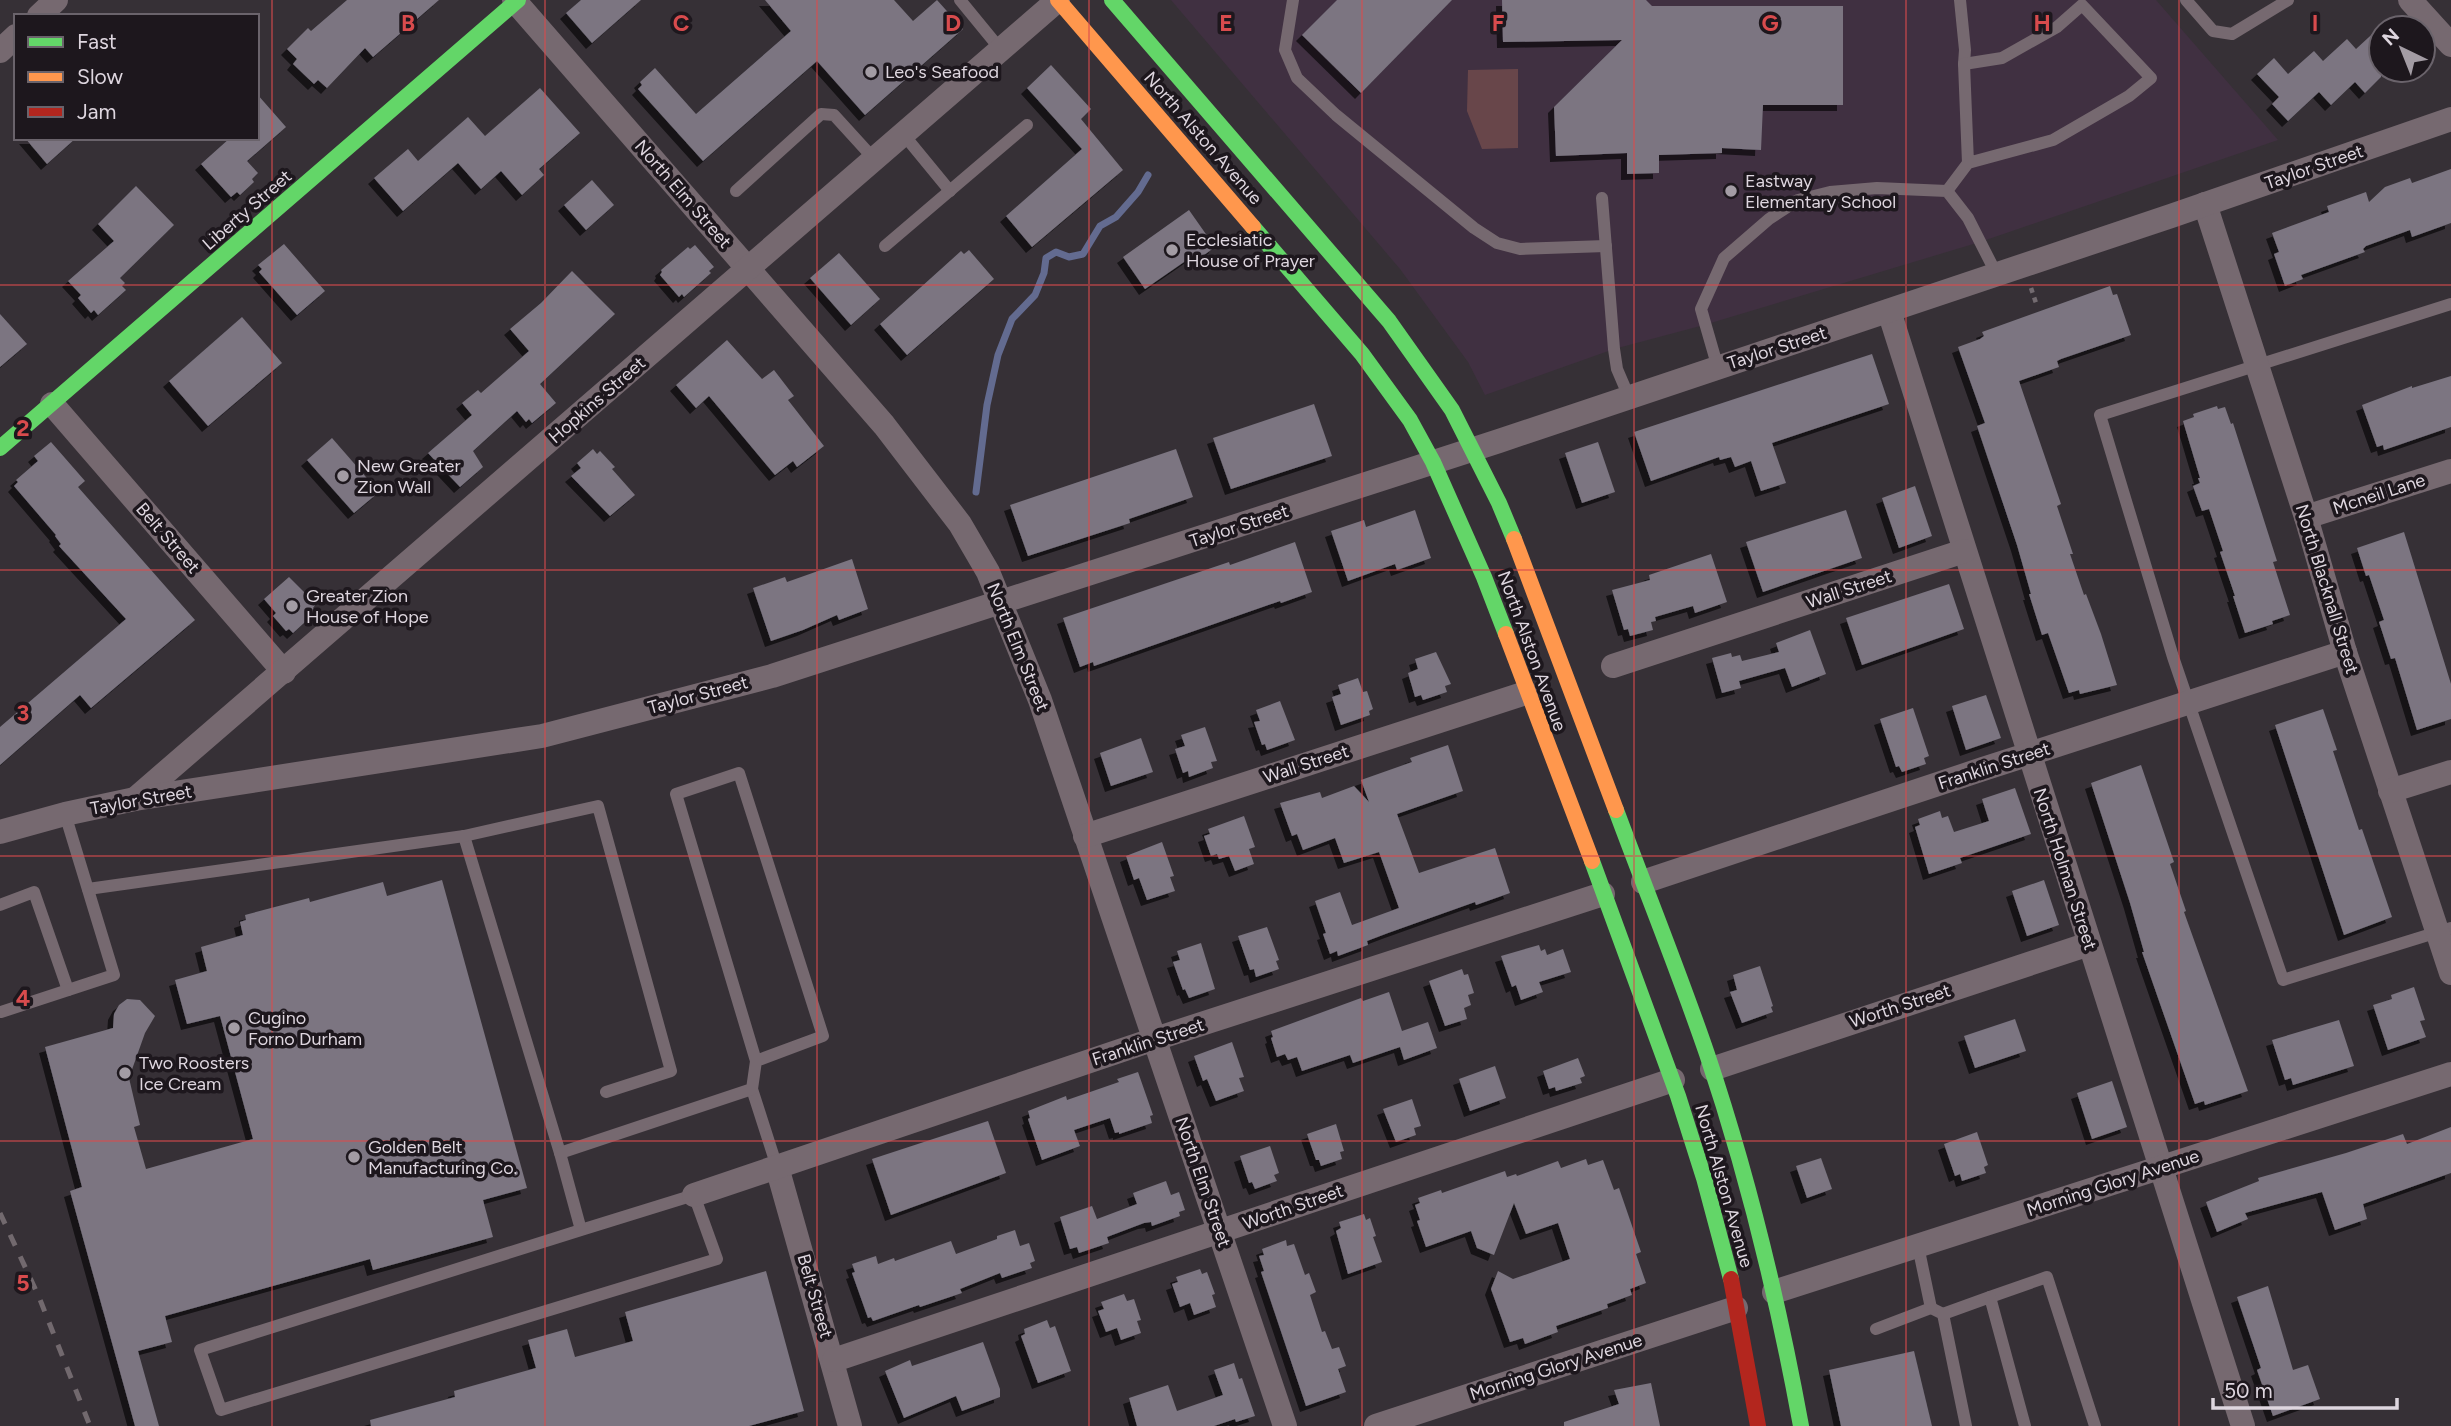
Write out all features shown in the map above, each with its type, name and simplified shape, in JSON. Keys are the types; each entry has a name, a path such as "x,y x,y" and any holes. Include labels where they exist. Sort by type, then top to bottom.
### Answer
{"main road":[{"name":"North Alston Avenue","path":"1058,0 1362,354 1410,420 1433,463 1484,577 1673,1080 1711,1201 1736,1308 1758,1426"},
{"name":"North Alston Avenue","path":"1112,0 1381,312 1429,376 1473,449 1526,568 1712,1069 1742,1168 1774,1292 1801,1426"},
{"name":"Liberty Street","path":"0,448 516,1"}],"street":[{"path":"40,14 56,0"},
{"name":"Hopkins Street","path":"135,799 1058,0"},
{"path":"2410,0 2451,45"},
{"name":"North Elm Street","path":"516,1 908,455 960,524 988,572 1040,700 1285,1426"},
{"path":"0,51 14,38"},
{"name":"Taylor Street","path":"0,832 135,799 542,736 772,676 1433,463 1997,275 2451,119"},
{"name":"North Blacknall Street","path":"2205,204 2306,517 2345,652 2390,791 2444,930 2451,973"},
{"name":"North Holman Street","path":"1889,311 2243,1426"},
{"name":"Belt Street","path":"52,404 284,672"},
{"name":"Mcneil Lane","path":"2306,517 2451,471"},
{"name":"Wall Street","path":"1614,667 1964,551"},
{"name":"Franklin Street","path":"1643,882 2345,652"},
{"name":"Wall Street","path":"1085,836 1526,693"},
{"path":"2390,791 2451,772"},
{"name":"Franklin Street","path":"694,1195 1155,1039 1604,894"},
{"name":"Worth Street","path":"1712,1069 2089,944"},
{"name":"Morning Glory Avenue","path":"1774,1292 2451,1074"},
{"name":"Worth Street","path":"834,1360 1673,1080"},
{"name":"Belt Street","path":"777,1167 834,1360 850,1426"},
{"name":"Morning Glory Avenue","path":"1376,1426 1736,1308"}],"lane":[{"path":"960,0 1001,50"},
{"path":"1293,0 1284,50 1297,78 1336,115 1474,228 1497,243 1520,249 1606,246"},
{"path":"1960,0 1965,50 1968,163"},
{"path":"2186,0 2213,31 2232,34 2288,0"},
{"path":"1947,191 1968,163 2053,140 2129,96 2151,78 2082,5 2057,27 2002,58 1964,64"},
{"path":"736,191 821,114 834,115 875,160"},
{"path":"886,246 1027,125"},
{"path":"904,135 950,191"},
{"path":"1718,368 1700,309 1724,258 1769,219 1798,200 1830,192 1877,188 1947,191 1968,218 1997,275"},
{"path":"1602,198 1617,369 1629,397"},
{"path":"2444,930 2283,980 2199,728 2188,703 2100,415 2451,304"},
{"path":"756,1061 823,1036 739,773 676,794 756,1061 752,1089 777,1167"},
{"path":"88,889 464,836 598,806 671,1071 606,1092"},
{"path":"1,1012 114,975 65,814"},
{"path":"464,836 581,1230"},
{"path":"0,905 34,892 68,990"},
{"path":"560,1153 752,1089"},
{"path":"694,1195 717,1259 221,1410 200,1350 581,1230 694,1195"},
{"path":"1918,1246 1966,1426"},
{"path":"1876,1329 1990,1297 2047,1277 2095,1426"},
{"path":"1990,1297 2025,1426"}],"path":[{"path":"2028,279 2036,303"}],"shaded area":[{"name":"Eastway Elementary School","path":"1171,0 2156,0 2278,140 1980,242 1704,325 1614,349 1485,395 1468,362 1400,269"},
{"path":"1518,69 1518,148 1482,149 1467,111 1468,70"}],"building":[{"path":"347,0 439,0 373,57 365,48 327,88 318,80 314,84 293,64 297,59 287,49 308,28 311,31"},
{"path":"581,0 641,0 592,43 566,13"},
{"name":"Leo's Seafood","path":"765,0 894,0 913,21 937,0 963,29 865,115 817,61 703,161 638,89 642,85 640,82 655,68 696,114 791,31"},
{"path":"1337,0 1452,0 1361,93 1302,35"},
{"path":"1502,0 1646,0 1652,6 1843,6 1843,105 1763,105 1761,150 1722,148 1722,153 1659,155 1659,173 1627,174 1627,153 1556,156 1554,107 1622,40 1503,42"},
{"path":"2347,39 2356,49 2367,39 2367,84 2374,84 2365,93 2355,82 2331,105 2319,92 2288,121 2272,104 2279,97 2257,74 2274,58 2288,74 2314,51 2323,61"},
{"path":"1051,65 1091,109 1081,119 1123,170 1032,247 1006,216 1082,149 1027,88"},
{"path":"540,88 580,133 539,169 544,175 522,195 501,171 481,189 458,163 403,211 374,178 408,149 418,161 468,117 485,136"},
{"path":"259,96 286,127 247,161 258,173 252,179 254,182 240,195 237,192 231,197 201,164 228,140 259,140"},
{"path":"27,140 74,140 47,164"},
{"path":"2451,169 2451,223 2412,237 2410,230 2366,246 2363,249 2365,252 2301,275 2303,279 2285,286 2274,254 2279,252 2272,233 2329,212 2327,206 2366,192 2369,202 2385,187 2410,178 2412,183"},
{"path":"592,180 614,205 586,230 564,205"},
{"path":"136,186 174,225 120,278 125,283 122,286 126,290 98,315 94,310 91,313 78,298 81,295 68,281 114,241 98,224"},
{"name":"Ecclesiatic House of Prayer","path":"1189,210 1215,247 1200,258 1197,253 1145,289 1123,257"},
{"path":"284,244 325,291 297,315 259,272 262,269 258,265"},
{"path":"695,245 714,267 709,271 711,273 684,297 682,294 679,297 660,275 661,270 688,247 690,249"},
{"path":"969,250 994,279 907,355 880,324 961,251 964,254"},
{"path":"839,253 880,299 851,325 810,278"},
{"path":"572,271 615,314 540,384 556,403 532,423 529,419 526,422 517,411 473,451 483,467 460,487 428,453 472,415 462,403 478,390 481,393 529,351 510,329 541,303"},
{"path":"2110,286 2113,295 2117,294 2131,335 2061,359 2057,361 2059,367 2019,381 2061,504 2057,506 2073,554 2070,554 2101,634 2117,685 2080,694 2079,690 2069,693 2048,633 2042,635 2017,545 1977,426 1985,423 1958,347 1980,339 1984,336 1982,332"},
{"path":"0,314 27,344 0,367"},
{"path":"242,317 282,363 208,426 169,381"},
{"path":"727,340 762,379 774,370 794,396 788,400 824,446 797,467 793,461 775,475 709,396 696,408 676,385"},
{"path":"1872,354 1889,404 1772,443 1786,483 1761,491 1751,461 1735,467 1731,457 1720,460 1719,457 1651,481 1634,432"},
{"path":"2451,376 2451,427 2384,450 2383,445 2377,447 2362,405 2412,386"},
{"path":"1314,404 1332,456 1231,489 1213,438"},
{"path":"2217,406 2218,409 2225,407 2231,424 2233,423 2277,561 2273,562 2290,615 2245,633 2209,509 2202,511 2193,486 2200,483 2200,478 2183,421 2194,417 2193,414"},
{"name":"New Greater Zion Wall","path":"332,438 379,492 354,513 307,460"},
{"path":"51,442 85,481 78,487 195,620 91,708 80,695 0,765 0,727 126,619 59,546 61,544 56,535 14,486 18,482 16,480 38,461 34,456"},
{"path":"1598,442 1615,492 1582,503 1565,453"},
{"path":"593,449 597,454 600,451 615,467 612,469 635,495 610,516 571,476 581,468 577,463"},
{"path":"1176,449 1193,497 1129,519 1130,523 1028,556 1010,505"},
{"path":"1915,486 1932,536 1899,548 1882,498"},
{"path":"1415,510 1431,558 1397,570 1395,564 1348,581 1331,531 1364,520 1366,527"},
{"path":"1846,510 1862,558 1763,592 1746,542"},
{"path":"2404,532 2451,684 2451,719 2417,730 2395,658 2391,659 2379,622 2384,620 2357,548"},
{"path":"1295,542 1312,592 1094,666 1093,662 1080,667 1063,618"},
{"path":"1711,554 1727,602 1695,613 1693,606 1655,617 1656,621 1651,622 1653,630 1630,636 1628,629 1624,630 1612,590 1650,580 1649,575"},
{"path":"852,559 868,609 839,620 837,615 771,641 753,588 785,577 787,582"},
{"name":"Greater Zion House of Hope","path":"289,577 316,604 313,608 316,612 293,633 289,629 286,631 273,616 276,613 264,599"},
{"path":"1949,584 1964,629 1862,665 1846,618"},
{"path":"1810,630 1826,674 1792,687 1785,668 1739,681 1741,688 1722,693 1712,658 1731,653 1732,657 1740,655 1742,661 1779,652 1776,643"},
{"path":"1436,652 1451,684 1445,686 1447,692 1423,700 1421,695 1415,697 1408,673 1418,669 1415,659"},
{"path":"1358,678 1363,692 1367,691 1373,709 1369,711 1370,715 1341,725 1332,697 1341,694 1338,685"},
{"path":"1986,695 2001,738 1966,750 1952,706"},
{"path":"1280,701 1295,740 1267,750 1265,744 1262,745 1254,722 1260,721 1256,710"},
{"path":"1913,708 1929,756 1924,758 1926,764 1902,772 1899,766 1896,767 1880,719"},
{"path":"2323,709 2337,750 2333,751 2359,830 2362,829 2392,917 2344,935 2275,725"},
{"path":"1205,727 1217,761 1211,762 1213,768 1189,777 1188,771 1183,773 1175,749 1185,746 1181,735"},
{"path":"1141,738 1153,772 1111,786 1100,753"},
{"path":"1448,745 1463,791 1397,814 1419,873 1495,848 1510,893 1476,905 1475,902 1388,933 1367,941 1368,945 1338,956 1337,951 1330,954 1315,901 1340,892 1352,925 1399,908 1379,852 1344,863 1335,838 1303,850 1297,834 1292,836 1280,803 1320,792 1322,798 1354,786 1369,802 1361,780 1412,762 1410,758"},
{"path":"2141,765 2174,862 2170,864 2186,911 2184,912 2248,1091 2205,1105 2204,1101 2195,1104 2142,952 2130,903 2091,783"},
{"path":"2015,788 2031,834 1960,858 1962,863 1929,874 1915,827 1920,825 1918,819 1940,811 1942,818 1948,816 1954,832 1989,821 1982,799"},
{"path":"1244,816 1255,847 1249,849 1254,864 1235,871 1229,856 1219,859 1217,854 1211,856 1204,836 1210,834 1208,829"},
{"path":"1162,842 1174,876 1170,877 1175,891 1147,900 1139,878 1134,880 1126,856"},
{"name":"Golden Belt Manufacturing Co.","path":"442,880 527,1188 483,1200 493,1237 373,1270 370,1259 165,1316 172,1342 138,1351 159,1426 135,1426 70,1191 82,1187 45,1047 113,1028 114,1014 119,1005 127,999 140,1000 155,1016 145,1033 129,1078 140,1125 134,1127 146,1169 253,1139 220,1016 187,1024 175,980 207,971 201,947 243,935 240,922 246,920 245,915 309,898 310,902 383,882 387,896"},
{"path":"2044,880 2059,925 2027,936 2012,891"},
{"path":"1267,927 1279,960 1276,961 1279,969 1256,977 1254,969 1250,970 1238,936"},
{"path":"1201,943 1215,989 1189,998 1185,989 1183,990 1173,962 1180,960 1177,951"},
{"path":"1539,945 1541,951 1545,949 1547,955 1563,949 1571,972 1539,982 1543,992 1521,1000 1516,985 1512,987 1501,956"},
{"path":"1760,966 1773,1012 1742,1023 1730,992 1737,990 1733,975"},
{"path":"1462,969 1464,975 1468,974 1474,993 1468,995 1471,1005 1464,1008 1467,1019 1445,1026 1429,981"},
{"path":"2414,987 2425,1020 2420,1021 2426,1037 2388,1050 2373,1005 2392,999 2391,995"},
{"path":"1389,992 1402,1031 1428,1022 1437,1048 1404,1060 1400,1047 1353,1063 1350,1055 1302,1071 1297,1057 1288,1060 1285,1054 1277,1057 1271,1031 1361,998 1363,1001"},
{"path":"2015,1019 2026,1051 1975,1068 1964,1036"},
{"path":"2339,1020 2354,1066 2293,1085 2291,1078 2285,1080 2272,1040"},
{"path":"1232,1042 1244,1077 1239,1078 1244,1091 1216,1101 1207,1079 1203,1081 1194,1056"},
{"path":"1578,1058 1585,1076 1580,1078 1582,1083 1556,1091 1555,1087 1549,1089 1543,1071"},
{"path":"1495,1066 1506,1098 1470,1111 1459,1079"},
{"path":"1138,1072 1153,1115 1150,1116 1152,1123 1119,1134 1115,1133 1110,1118 1074,1130 1080,1146 1042,1160 1028,1119 1028,1111 1066,1096 1067,1100 1119,1082 1117,1079"},
{"path":"2112,1081 2127,1127 2092,1139 2077,1093"},
{"path":"1412,1099 1421,1126 1414,1128 1416,1135 1396,1142 1383,1109"},
{"path":"988,1121 1006,1173 891,1215 872,1159"},
{"path":"1336,1124 1344,1151 1340,1152 1342,1159 1321,1166 1319,1160 1316,1160 1307,1134"},
{"path":"2451,1127 2451,1173 2363,1204 2367,1219 2335,1230 2322,1192 2245,1213 2248,1219 2217,1232 2206,1202 2259,1181 2258,1178 2403,1134 2407,1144"},
{"path":"1977,1132 1988,1165 1984,1167 1986,1173 1962,1181 1960,1174 1955,1176 1944,1144"},
{"path":"1270,1146 1279,1173 1274,1175 1277,1181 1255,1189 1252,1182 1249,1183 1240,1156"},
{"path":"1821,1158 1832,1189 1807,1198 1796,1166"},
{"path":"1586,1159 1588,1165 1603,1160 1614,1190 1619,1188 1641,1252 1636,1254 1646,1283 1630,1289 1632,1295 1607,1304 1608,1308 1556,1326 1558,1332 1525,1344 1523,1338 1510,1342 1491,1289 1498,1271 1513,1279 1570,1259 1558,1223 1526,1234 1514,1203 1494,1255 1477,1248 1471,1231 1426,1247 1417,1221 1420,1220 1415,1205 1420,1203 1418,1198 1441,1190 1442,1193 1505,1171 1507,1177 1517,1176 1558,1161 1561,1168"},
{"path":"1166,1181 1171,1195 1179,1192 1185,1210 1179,1212 1180,1216 1152,1226 1151,1222 1144,1223 1107,1237 1109,1243 1079,1253 1077,1247 1070,1249 1060,1217 1092,1206 1097,1219 1137,1204 1133,1193"},
{"path":"1364,1214 1366,1220 1370,1218 1376,1236 1373,1237 1382,1262 1348,1274 1336,1231 1341,1228 1339,1222"},
{"path":"1015,1230 1020,1246 1029,1243 1035,1261 1030,1263 1032,1268 1002,1278 1000,1273 960,1289 962,1293 920,1307 919,1305 873,1321 871,1317 868,1318 852,1273 855,1272 852,1264 876,1256 878,1264 894,1258 895,1261 951,1241 956,1254"},
{"path":"1286,1240 1287,1246 1294,1244 1305,1275 1309,1273 1316,1292 1310,1295 1322,1332 1325,1331 1332,1349 1339,1347 1346,1366 1338,1369 1346,1392 1306,1406 1261,1272 1264,1271 1259,1256 1264,1255 1262,1249"},
{"path":"1200,1269 1202,1274 1207,1272 1215,1294 1212,1295 1216,1307 1194,1315 1190,1303 1180,1307 1172,1284 1178,1282 1176,1277"},
{"path":"766,1271 804,1411 749,1426 371,1426 370,1420 455,1397 454,1391 536,1368 528,1340 567,1329 575,1357 633,1341 625,1312"},
{"path":"2268,1286 2293,1370 2308,1365 2320,1399 2273,1416 2257,1370 2261,1368 2237,1297"},
{"path":"1124,1294 1127,1301 1134,1299 1141,1320 1137,1321 1141,1333 1121,1340 1117,1328 1106,1332 1098,1311 1104,1309 1101,1302"},
{"path":"1047,1320 1050,1328 1055,1326 1071,1371 1038,1383 1021,1336 1025,1334 1024,1329"},
{"path":"983,1342 1000,1389 1000,1397 962,1411 956,1396 904,1418 885,1371 910,1360 912,1366"},
{"path":"1914,1351 1932,1426 1841,1426 1829,1370"},
{"path":"1234,1363 1255,1416 1214,1426 1137,1426 1129,1398 1168,1385 1177,1411 1223,1395 1214,1370"},
{"path":"1651,1383 1660,1426 1564,1426 1564,1422 1619,1404 1614,1390"}],"waterway":[{"path":"976,492 987,405 998,355 1012,319 1035,295 1044,273 1046,258 1056,252 1069,257 1083,254 1100,226 1116,217 1138,192 1148,175"}],"railway":[{"path":"0,1213 39,1297 90,1426"}],"traffic: fast":[{"path":"0,448 518,0"},
{"path":"1112,0 1389,321 1452,410 1514,539"},
{"path":"1253,227 1362,354 1410,420 1433,462 1506,634"},
{"path":"1616,810 1696,1023 1736,1146 1772,1285 1801,1426"},
{"path":"1592,861 1678,1096 1704,1178 1731,1279"}],"traffic: slow":[{"path":"1058,0 1253,227"},
{"path":"1514,539 1616,810"},
{"path":"1506,634 1592,861"}],"traffic: jam":[{"path":"1731,1279 1758,1426"}],"place":[{"name":"Leo's Seafood","path":"871,72"},
{"name":"Eastway Elementary School","path":"1731,191"},
{"name":"Ecclesiatic House of Prayer","path":"1172,250"},
{"name":"New Greater Zion Wall","path":"343,476"},
{"name":"Greater Zion House of Hope","path":"292,606"},
{"name":"Cugino Forno Durham","path":"234,1028"},
{"name":"Two Roosters Ice Cream","path":"125,1073"},
{"name":"Golden Belt Manufacturing Co.","path":"354,1157"}]}
